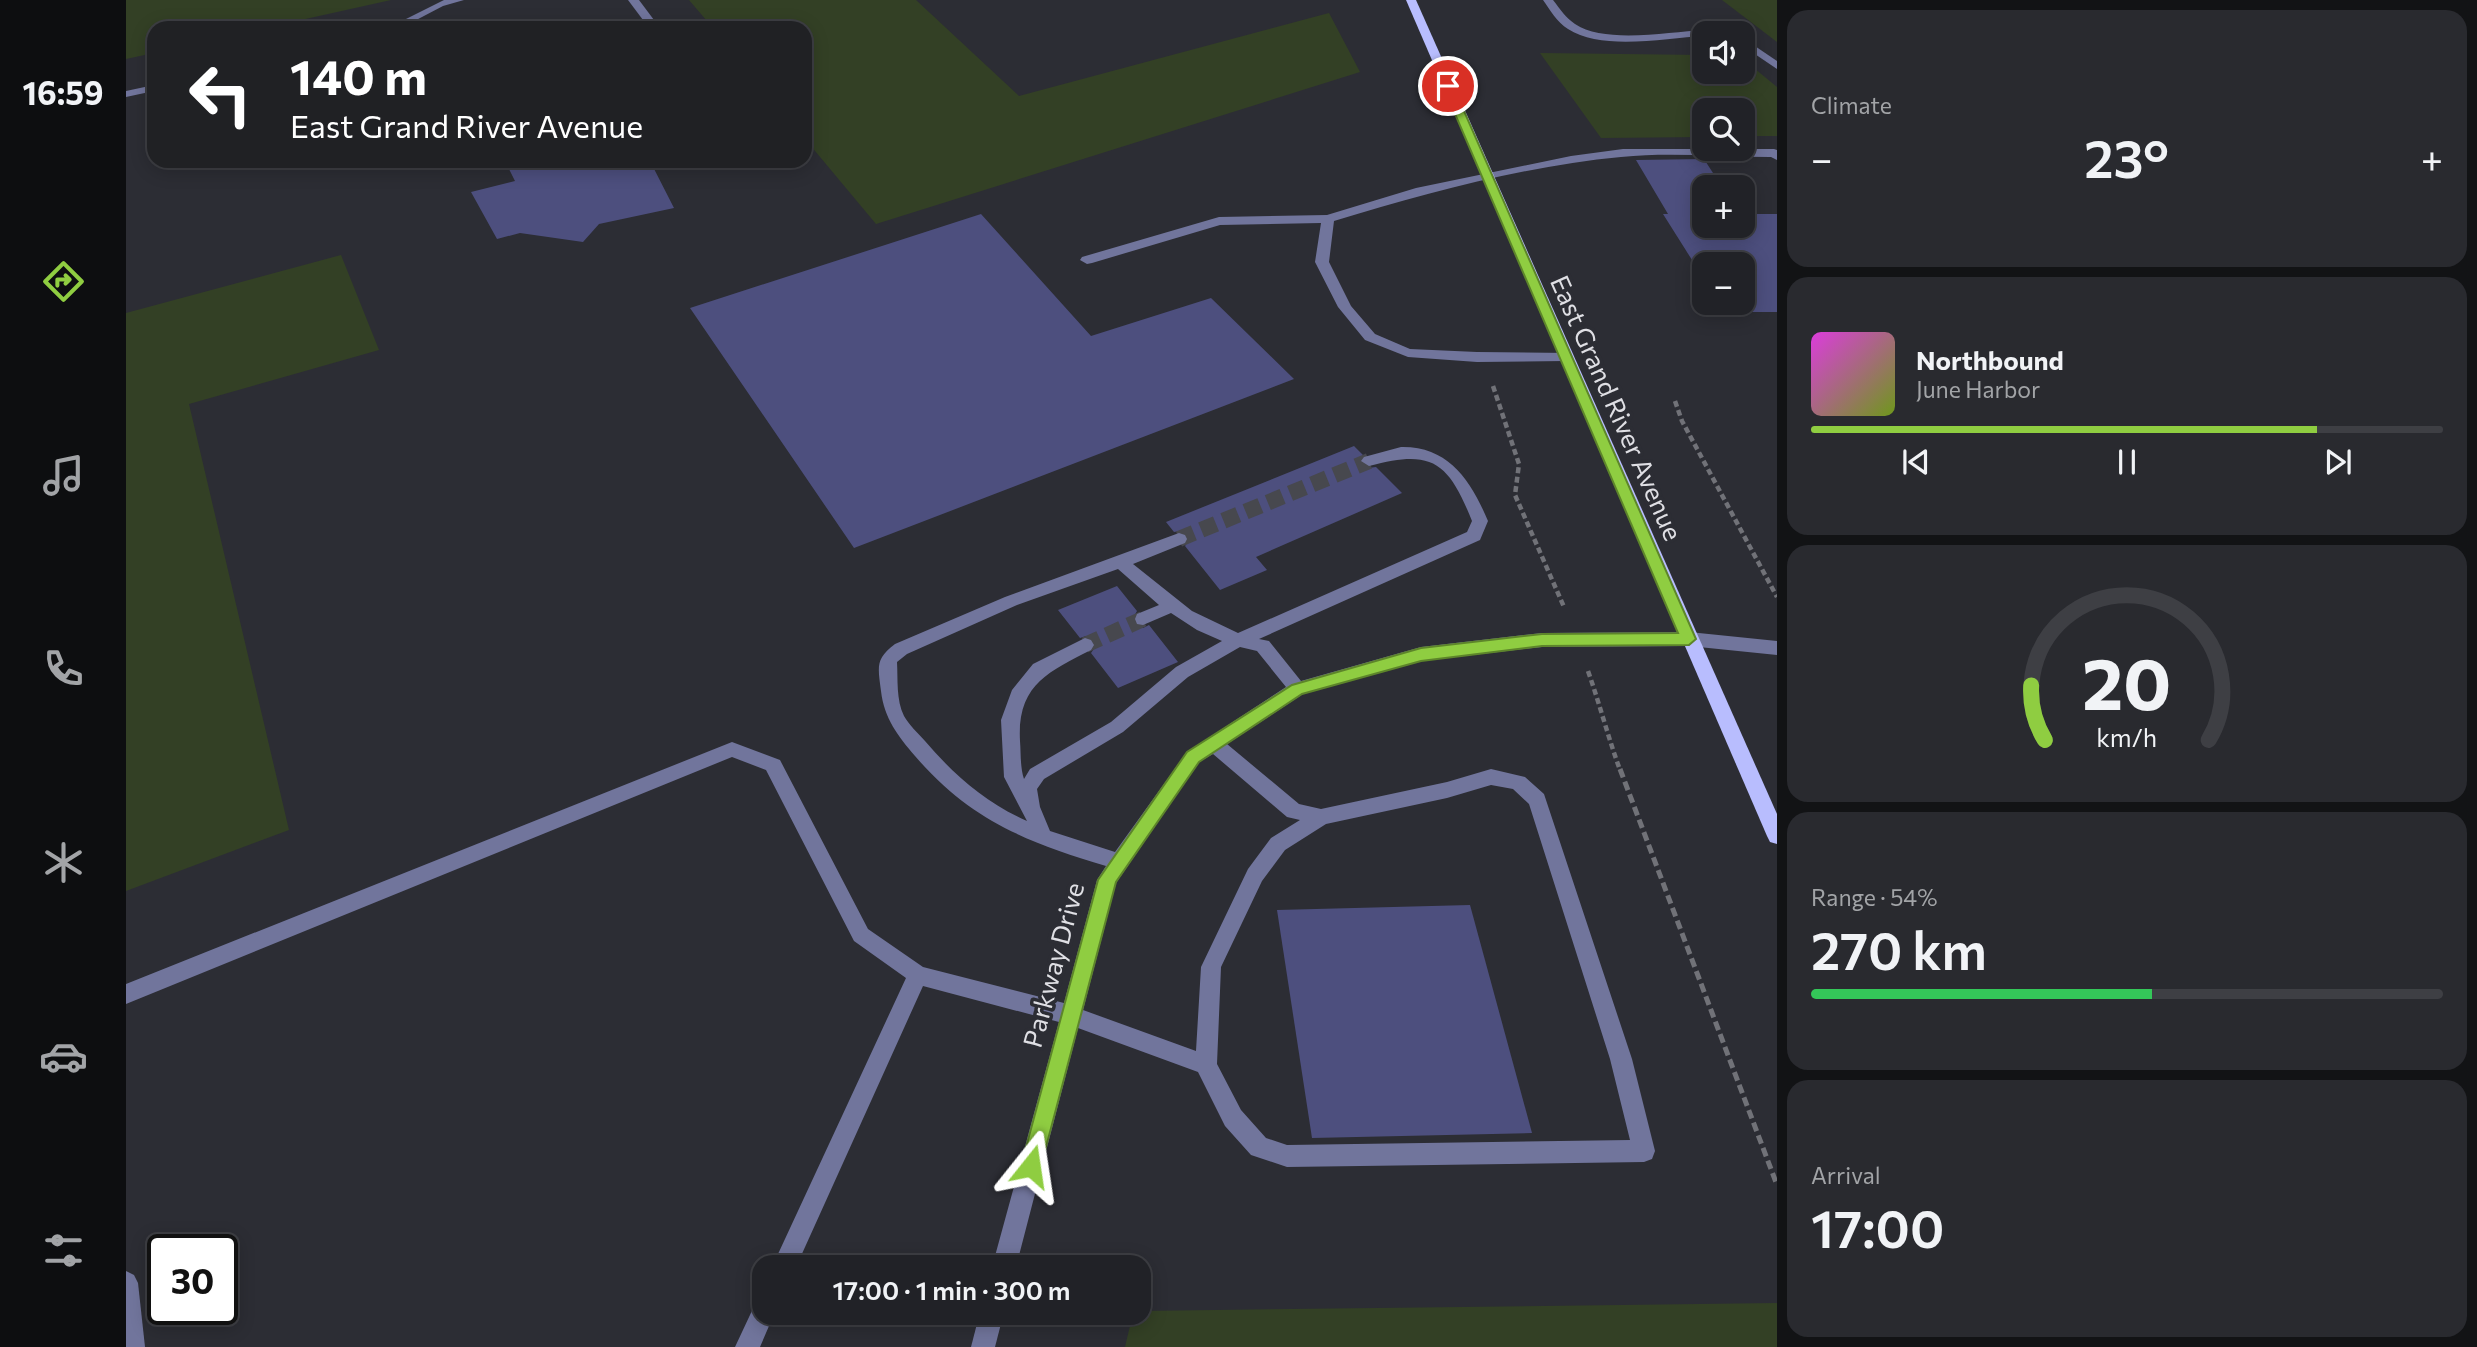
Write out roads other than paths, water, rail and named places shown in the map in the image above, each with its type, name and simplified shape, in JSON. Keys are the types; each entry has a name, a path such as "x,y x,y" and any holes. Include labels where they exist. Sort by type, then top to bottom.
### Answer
{"main road":[{"name":"East Grand River Avenue","path":"1411,0 1777,836"}],"street":[{"path":"407,21 440,4 459,0"},
{"path":"633,0 650,21"},
{"path":"1548,0 1562,20 1578,30 1599,36 1692,33"},
{"path":"1755,50 1777,66"},
{"path":"126,94 147,90"},
{"path":"1087,260 1219,221 1328,219 1416,192 1623,153 1774,153 1777,156"},
{"path":"1328,219 1322,262 1345,307 1370,337 1408,353 1477,357 1565,356"},
{"path":"1031,807 1028,788 1037,774 1117,727 1182,672 1237,641 1474,536 1480,521 1467,488 1448,466 1425,453 1405,452 1369,461"},
{"path":"1119,862 1044,839 974,803 937,770 896,718 889,690 888,659 901,649 1011,601 1179,539"},
{"path":"1121,562 1185,617 1237,641 1263,646 1297,689"},
{"path":"1143,619 1171,606"},
{"name":"Parkway Drive","path":"1007,1255 1107,880 1193,757 1297,689 1421,654 1542,640 1689,639 1777,648"},
{"path":"1044,839 1031,807 1013,777 1010,720 1018,695 1039,669 1085,645"},
{"path":"1214,744 1294,811 1321,817"},
{"path":"126,994 732,749 773,765 861,935 918,975 1071,1015 1206,1065"},
{"path":"1491,776 1518,782 1537,800 1621,1059 1644,1151 1287,1156 1259,1147 1233,1118 1206,1065 1212,967 1255,875 1279,845 1321,817 1447,790 1491,776"},
{"path":"790,1255 918,975"},
{"path":"126,1283 134,1347"},
{"path":"747,1347 757,1325"},
{"path":"983,1347 989,1325"}],"tunnel":[{"path":"1179,539 1369,461"},
{"path":"1085,645 1143,619"}]}
